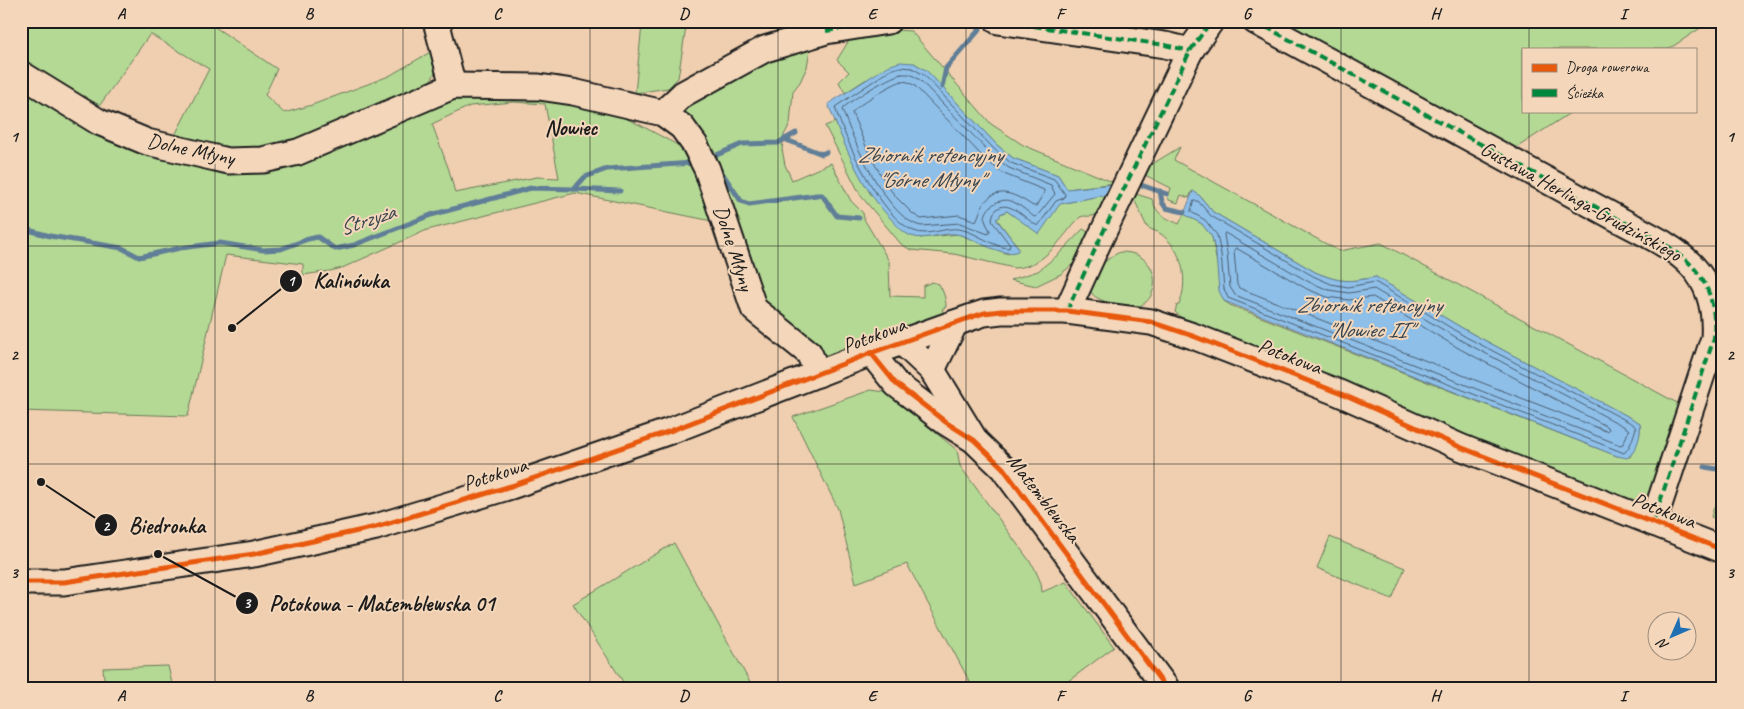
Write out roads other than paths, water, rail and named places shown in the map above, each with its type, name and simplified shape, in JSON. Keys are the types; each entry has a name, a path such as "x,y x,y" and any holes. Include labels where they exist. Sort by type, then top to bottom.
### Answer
{"street":[{"path":"436,21 453,86"},
{"path":"662,112 683,94 765,49 826,31 888,21"},
{"path":"998,21 1165,45 1190,51"},
{"path":"1067,311 1097,244 1190,51 1211,21"},
{"name":"Gustawa Herlinga-Grudzińskiego","path":"1256,21 1649,236 1681,255 1692,264 1710,297 1715,325 1714,338 1653,523"},
{"name":"Dolne Młyny","path":"21,74 99,122 147,142 228,161 263,160 298,152 453,86 539,87 572,92 662,112 682,127 695,145 707,169 754,309 809,353 818,374"},
{"name":"Potokowa","path":"21,582 64,582 244,556 366,530 520,483 670,431 871,353 984,313 1001,311 1067,311 1151,322 1193,336 1341,394 1460,447 1723,550"},
{"path":"932,370 955,323"},
{"name":"Matemblewska","path":"902,342 932,370 974,440"},
{"name":"Matemblewska","path":"871,353 896,384 947,424 974,440 1003,468 1166,688"}],"water":[{"name":"Zbiornik retencyjny \"Górne Młyny\"","path":"900,62 914,63 927,71 997,145 1013,158 1058,175 1067,189 1114,184 1109,194 1060,204 1039,234 1007,211 1000,214 1000,217 996,219 1018,247 1018,251 1012,253 990,248 961,235 949,234 923,238 906,233 882,209 863,181 828,104 888,66"},
{"name":"Zbiornik retencyjny \"Nowiec II\"","path":"1193,191 1199,195 1213,212 1315,272 1339,280 1359,280 1376,277 1469,332 1635,420 1640,423 1640,432 1638,443 1633,452 1627,458 1617,456 1224,301 1219,291 1216,255 1212,237 1202,224 1184,214"}],"waterway":[{"path":"942,87 946,68 980,29"},
{"name":"Strzyża","path":"714,160 712,157 742,144 778,143 796,133"},
{"path":"784,139 822,154 826,152"},
{"name":"Strzyża","path":"21,228 50,236 122,248 139,257 180,248 220,243 263,250 281,249 318,237 335,249 354,245 431,215 531,188 574,189 585,177 607,169 692,163"},
{"path":"718,167 741,201 749,204 822,195 837,216 859,218"},
{"name":"Strzyża","path":"1141,185 1167,194"},
{"path":"574,189 620,191"},
{"path":"1160,191 1162,202 1166,208 1184,212"},
{"name":"Strzyża","path":"1705,467 1723,470"}],"place":[{"name":"Kalinówka","path":"232,328"},
{"name":"Biedronka","path":"41,482"},
{"name":"Potokowa - Matemblewska 01","path":"158,554"}],"district":[{"name":"Nowiec","path":"571,128"}]}
